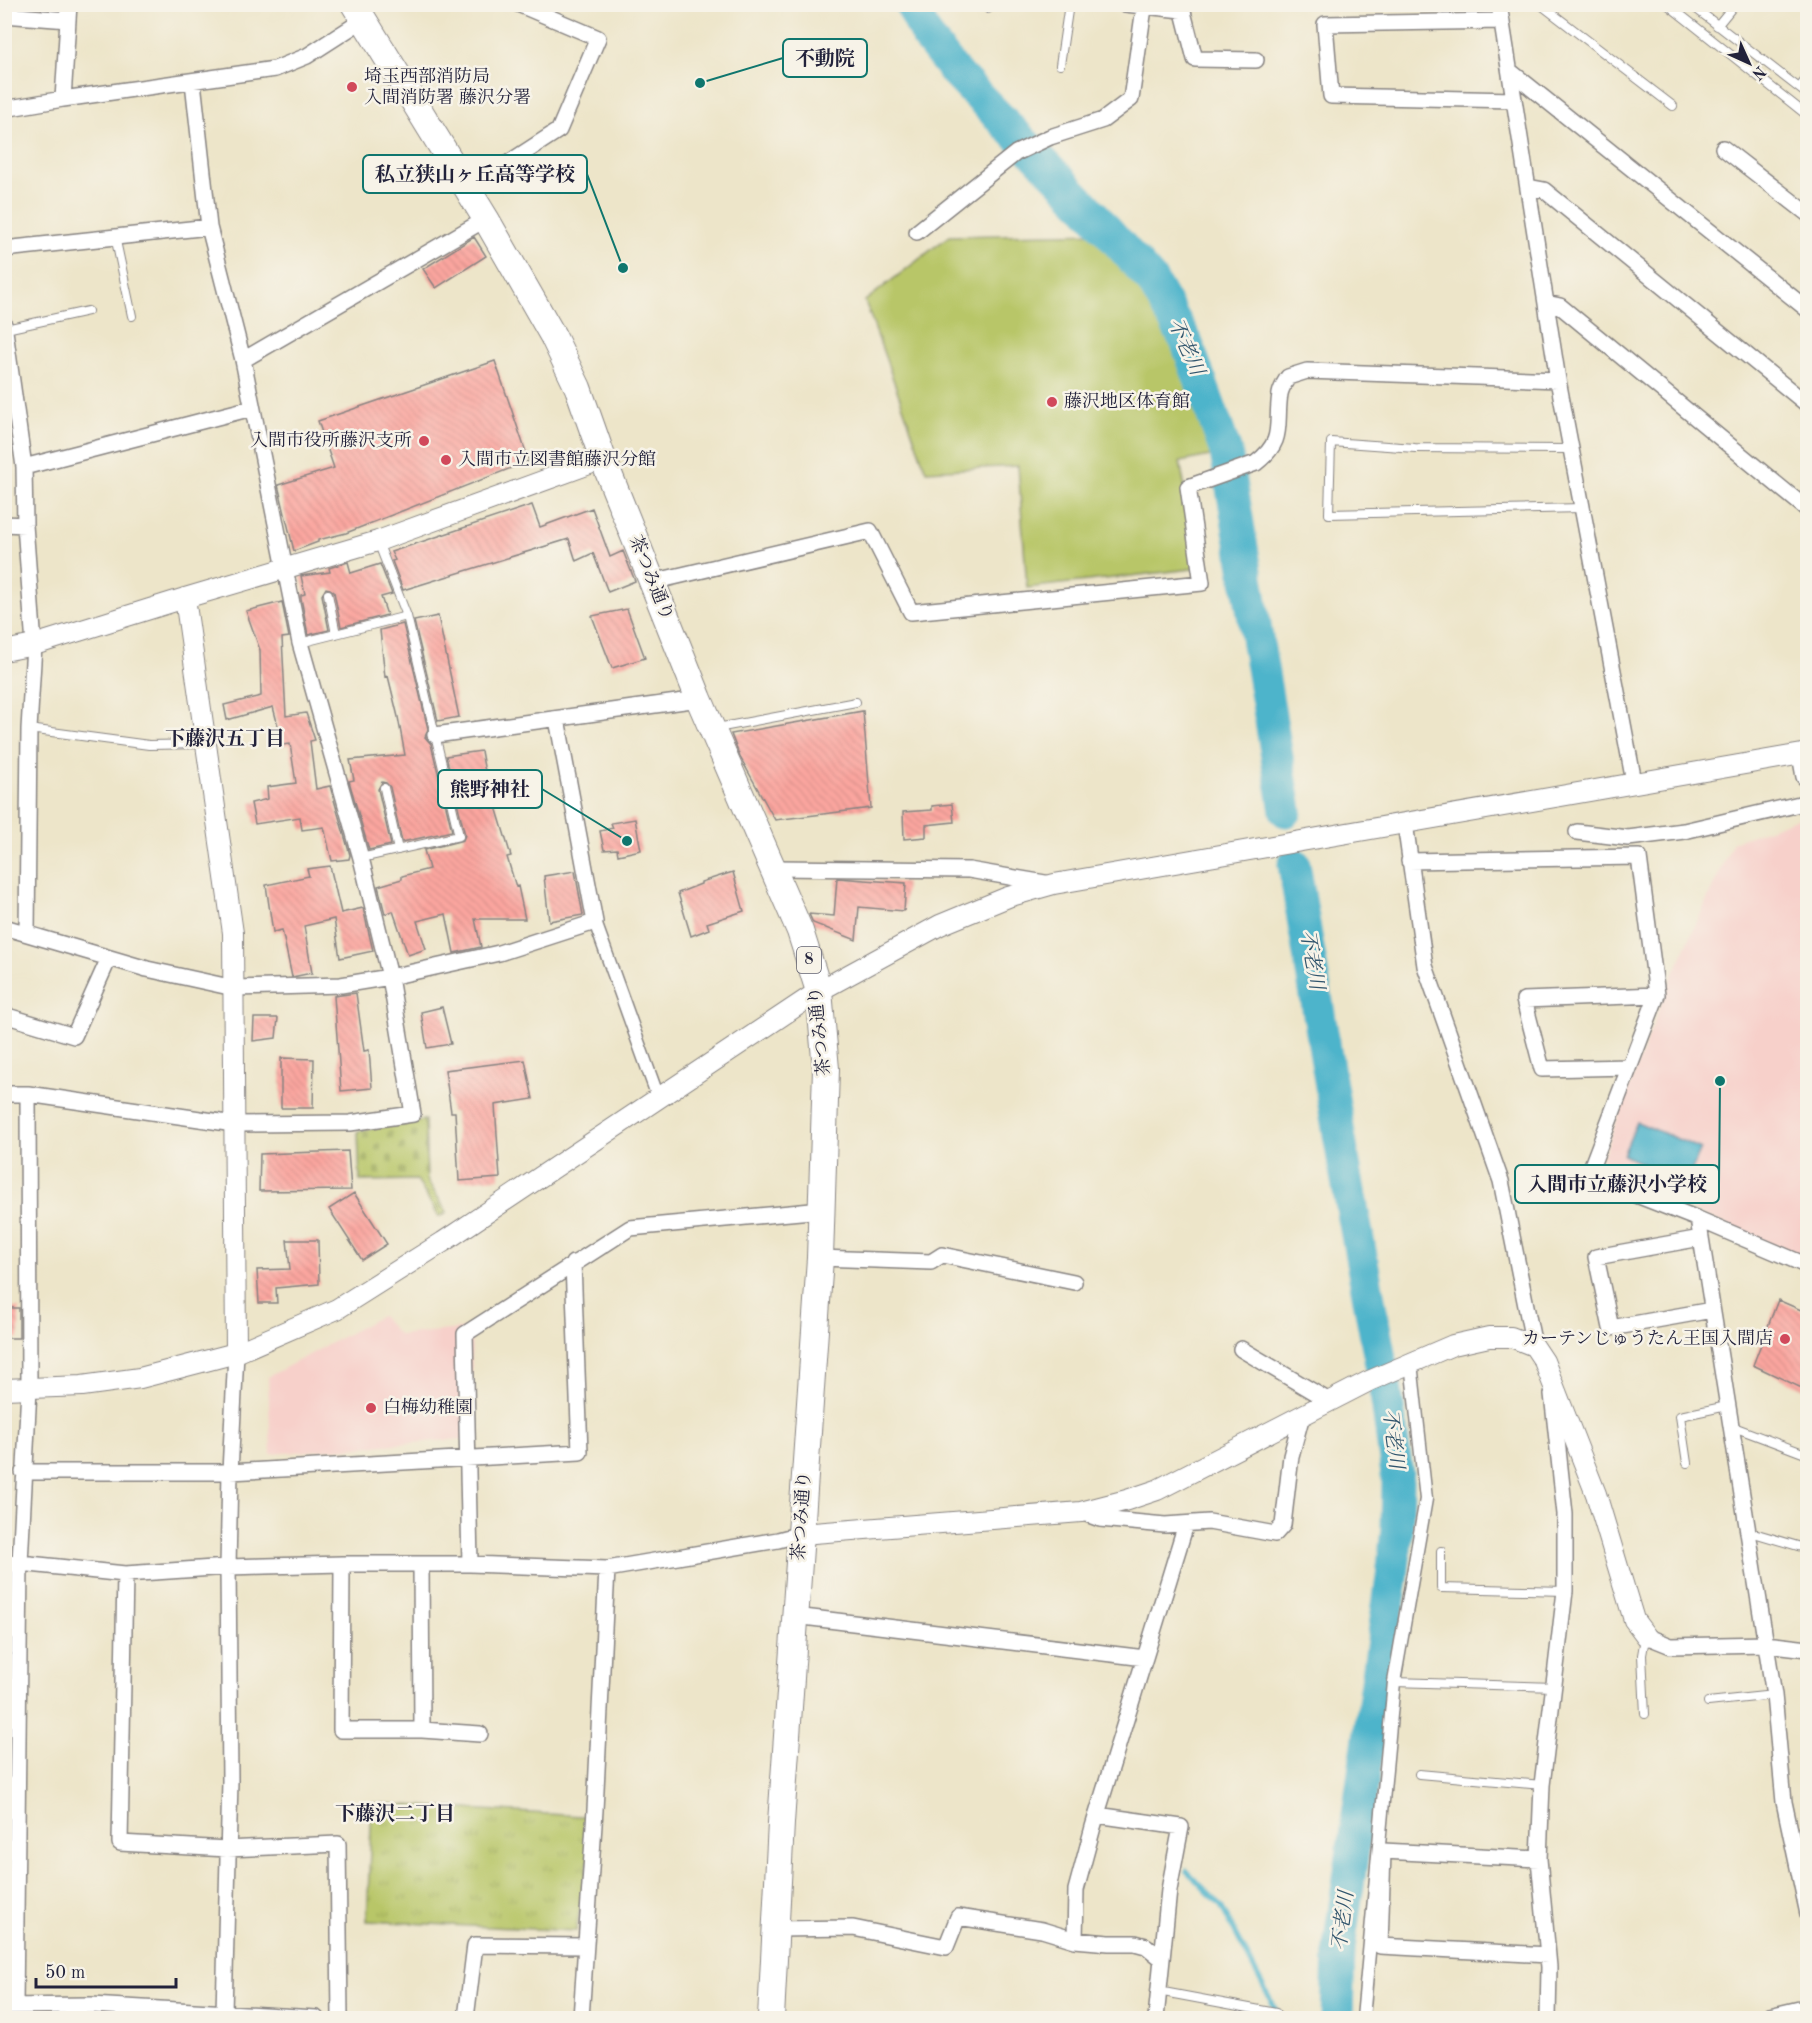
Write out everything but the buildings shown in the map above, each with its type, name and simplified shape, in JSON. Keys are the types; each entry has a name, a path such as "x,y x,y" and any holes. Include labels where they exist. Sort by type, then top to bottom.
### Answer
{"main road":[{"name":"茶つみ通り","path":"359,12 486,219 553,336 578,388 603,459 699,699 800,931 819,991 826,1069 820,1258 781,1823 771,2019"}],"street":[{"path":"467,190 559,130 598,38 518,4"},
{"path":"1125,4 1144,8 1181,7 1195,59 1256,60"},
{"path":"1499,4 1558,380 1634,782"},
{"path":"917,232 1016,153 1050,137 1103,120 1131,99 1144,8"},
{"path":"4,15 68,12 63,99"},
{"path":"4,109 275,69 307,56 359,12"},
{"path":"1502,21 1325,24 1331,96 1514,100"},
{"path":"1510,71 1808,310"},
{"path":"4,1094 28,1094 234,1124 350,1123 413,1114 390,977 361,858 300,643 243,360 209,227 193,82"},
{"path":"1723,148 1808,214"},
{"path":"1528,187 1544,190 1808,405"},
{"path":"243,360 486,219"},
{"path":"4,249 209,227"},
{"path":"1546,303 1560,306 1808,510"},
{"path":"5,326 10,404 24,467 34,645 29,729 27,933"},
{"path":"652,582 870,531 911,612 1202,583 1188,488 1256,463 1266,456 1278,435 1280,391 1288,377 1307,371 1558,380"},
{"path":"24,467 252,408"},
{"path":"4,651 34,645 378,541 603,459"},
{"path":"4,524 26,525"},
{"path":"185,598 233,933 236,1353 228,1567 230,1781 224,2012"},
{"path":"435,735 699,699"},
{"path":"557,719 595,922 658,1097"},
{"path":"4,1389 82,1386 140,1378 236,1353 337,1309 443,1242 819,991 940,925 1008,897 1054,884 1804,754 1804,777 1808,780"},
{"path":"1577,832 1628,838 1684,831 1808,802"},
{"path":"1405,823 1425,966 1501,1181 1534,1346 1544,1361 1596,1494 1634,1620 1646,1636 1671,1646 1766,1644 1808,1649"},
{"path":"1409,861 1639,856 1657,995 1588,1176 1698,1219 1808,1266"},
{"path":"774,868 969,870 1054,884"},
{"path":"4,927 147,969 234,988 341,985 390,977 499,953 595,922"},
{"path":"4,1015 74,1036 109,958"},
{"path":"1629,1067 1542,1069 1524,1000 1657,995"},
{"path":"28,1094 28,1389 23,1472 12,1564 10,2006 91,2012 224,2012 316,2019"},
{"path":"470,1564 465,1334 630,1228 822,1210"},
{"path":"1698,1219 1774,1695 1784,1802 1808,1914"},
{"path":"1701,1238 1596,1257 1611,1328 1712,1310"},
{"path":"820,1258 931,1262 942,1256 1074,1282"},
{"path":"23,1472 230,1472 580,1452 573,1263"},
{"path":"12,1564 125,1574 228,1567 342,1564 470,1564 607,1569 778,1540 801,1534 1081,1512 1157,1490 1369,1381 1453,1345 1489,1337 1511,1337 1534,1346"},
{"path":"1241,1349 1329,1401"},
{"path":"1363,2019 1394,1682 1426,1499 1411,1363"},
{"path":"1548,2019 1549,1967 1539,1859 1542,1785 1565,1591 1565,1514 1550,1377"},
{"path":"1081,1512 1100,1518 1166,1525 1209,1522 1275,1534 1283,1525 1291,1456 1302,1415"},
{"path":"1075,1940 1076,1890 1186,1524"},
{"path":"342,1564 341,1730 422,1730 480,1734"},
{"path":"421,1564 422,1730"},
{"path":"581,2019 595,1810 607,1569"},
{"path":"125,1574 120,1843 227,1849 338,1844 340,2019"},
{"path":"795,1616 1145,1658"},
{"path":"1097,1815 1181,1827 1169,1890 1156,2019"},
{"path":"1539,1859 1383,1851 1380,1946 1548,1954"},
{"path":"776,1929 853,1928 946,1947 958,1917 1042,1929 1075,1940 1135,1943 1146,1946 1162,1959"},
{"path":"466,2019 476,1945 585,1947"},
{"path":"1761,2019 1808,2007"}],"lane":[{"path":"1060,65 1069,4"},
{"path":"1540,4 1673,106"},
{"path":"1666,4 1808,116"},
{"path":"1690,4 1808,95"},
{"path":"1717,26 1735,4"},
{"path":"1799,88 1808,77"},
{"path":"115,236 132,316"},
{"path":"5,326 88,311"},
{"path":"1571,449 1415,448 1331,442 1329,514 1582,508"},
{"path":"361,858 459,836 407,616 378,541"},
{"path":"328,594 336,634"},
{"path":"300,643 407,616"},
{"path":"713,729 855,702"},
{"path":"29,729 149,745 206,744"},
{"path":"384,788 398,850"},
{"path":"1687,1463 1680,1416 1727,1406"},
{"path":"1731,1426 1808,1455"},
{"path":"1747,1531 1808,1549"},
{"path":"1441,1551 1441,1588 1565,1591"},
{"path":"1645,1714 1642,1655 1646,1636"},
{"path":"1394,1682 1554,1687"},
{"path":"1707,1702 1774,1695"},
{"path":"1419,1774 1542,1785"},
{"path":"1158,1991 1276,2013"}],"shaded area":[{"path":"1807,815 1807,1260 1598,1169 1665,993 1733,842"},
{"name":"白梅幼稚園","path":"381,1316 399,1335 471,1328 473,1438 271,1454 268,1377"}],"green space":[{"name":"藤沢地区体育館","path":"1107,233 1187,350 1220,454 1180,462 1200,568 1027,588 1018,466 926,471 865,301 949,236"},
{"path":"425,1120 427,1180 447,1212 439,1217 417,1180 360,1181 358,1131"},
{"path":"372,1803 596,1817 576,1931 367,1921"}],"water":[{"path":"1637,1122 1701,1149 1686,1183 1623,1155"}],"waterway":[{"name":"不老川","path":"911,4 926,35 955,72 1084,204 1152,281 1186,341 1226,452 1286,811"},
{"name":"不老川","path":"1294,864 1344,1164 1385,1386 1398,1482 1397,1529 1392,1578 1339,1947 1337,2018"},
{"path":"1187,1871 1221,1906 1280,2018"}],"place":[{"name":"不動院","path":"700,83"},
{"name":"埼玉西部消防局 入間消防署 藤沢分署","path":"352,87"},
{"name":"私立狭山ヶ丘高等学校","path":"623,268"},
{"name":"藤沢地区体育館","path":"1052,402"},
{"name":"入間市役所藤沢支所","path":"424,441"},
{"name":"入間市立図書館藤沢分館","path":"446,460"},
{"name":"熊野神社","path":"627,841"},
{"name":"入間市立藤沢小学校","path":"1720,1081"},
{"name":"カーテンじゅうたん王国入間店","path":"1785,1339"},
{"name":"白梅幼稚園","path":"371,1408"}],"district":[{"name":"下藤沢五丁目","path":"225,740"},
{"name":"下藤沢二丁目","path":"395,1815"}]}
